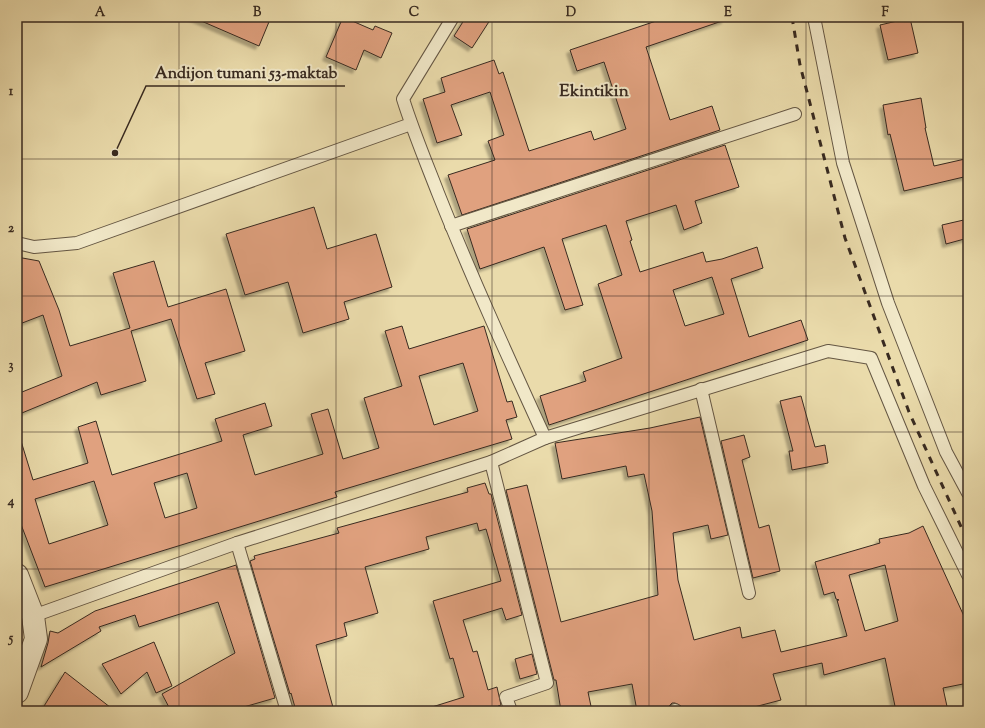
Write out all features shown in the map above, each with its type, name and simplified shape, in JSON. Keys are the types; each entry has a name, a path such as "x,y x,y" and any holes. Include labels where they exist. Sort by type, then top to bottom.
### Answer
{"street":[{"path":"17,575 33,616 36,639 17,692"}],"lane":[{"path":"453,17 403,99 411,124 451,226 501,342 545,438"},
{"path":"814,17 843,163 888,303 946,452 968,493"},
{"path":"451,226 795,114"},
{"path":"17,243 34,247 77,243 411,124"},
{"path":"33,616 237,543 491,462 545,438 828,351 871,358 924,486 968,574"},
{"path":"701,389 749,593"},
{"path":"491,462 547,683 506,697 511,711"},
{"path":"237,543 287,711"}],"building":[{"path":"192,17 271,17 259,46"},
{"path":"343,17 373,30 375,26 392,33 381,58 364,50 356,70 326,57"},
{"path":"466,17 492,17 472,48 454,36"},
{"path":"668,17 725,17 725,20 646,47 670,120 712,106 720,130 462,215 448,175 495,160 488,141 504,135 490,92 451,105 462,135 437,143 423,99 445,92 441,78 494,60 499,74 503,72 529,151 591,131 594,140 626,129 604,62 577,71 570,50"},
{"path":"910,18 918,53 888,60 880,25"},
{"path":"921,98 925,128 934,166 965,159 968,176 904,191 890,134 888,135 883,105"},
{"path":"725,145 739,187 695,201 702,223 684,230 676,205 626,221 632,240 630,241 640,272 703,252 706,262 722,259 757,247 763,268 731,279 749,337 801,320 808,340 549,425 540,396 586,381 583,372 622,358 598,284 622,275 606,225 562,239 583,305 565,310 544,247 480,269 467,229","holes":["712,277 724,314 685,326 673,290"]},
{"path":"314,207 327,249 376,234 392,287 344,302 349,319 303,333 288,282 245,295 226,234"},
{"path":"968,219 968,238 946,244 942,225"},
{"path":"17,257 39,261 59,310 70,346 130,328 113,273 154,261 168,307 226,289 245,351 205,363 215,394 197,399 171,319 131,331 146,381 101,395 97,382 17,415 17,394 62,376 43,315 17,325"},
{"path":"402,326 409,349 484,326 507,402 512,401 517,417 506,420 512,439 335,492 337,497 45,587 17,514 17,442 21,441 33,480 88,463 78,427 96,421 112,475 222,441 215,419 265,403 272,426 243,435 255,475 323,454 311,414 328,409 343,459 379,448 364,398 402,386 385,331","holes":["463,363 478,411 434,425 419,376","187,473 197,508 165,518 154,483","94,481 108,525 49,544 35,499"]},
{"path":"801,396 815,447 825,445 828,463 792,470 789,451 793,451 780,401"},
{"path":"700,417 728,535 711,539 708,525 673,533 678,580 694,640 740,627 742,638 775,630 781,652 847,636 837,600 839,600 836,599 834,592 824,595 815,562 880,543 879,539 909,533 923,526 968,625 968,683 943,688 948,711 896,711 885,658 824,675 822,663 773,674 781,700 739,711 682,711 681,706 672,703 669,706 668,711 637,711 632,684 588,692 592,711 561,711 556,680 554,680 506,490 527,485 561,622 658,595 652,511 644,474 628,477 626,466 562,479 555,443 650,428","holes":["885,565 898,621 865,631 849,575"]},
{"path":"744,435 750,457 742,460 759,528 769,525 780,571 753,578 721,441"},
{"path":"485,483 489,494 491,494 522,615 506,620 502,608 463,620 473,652 477,651 488,690 497,687 501,705 498,706 499,711 433,711 432,707 464,697 453,658 450,659 433,601 501,581 486,529 479,531 477,523 426,537 429,549 365,567 378,613 344,623 347,636 316,645 334,711 296,711 250,561 255,559 254,556 339,533 337,528 468,492 467,488"},
{"path":"236,565 275,698 230,711 171,711 162,694 235,653 218,602 139,627 135,615 99,627 101,631 41,667 50,631 58,633 95,611"},
{"path":"154,642 172,686 156,693 147,672 121,694 102,664"},
{"path":"532,654 537,674 520,679 515,659"},
{"path":"65,672 115,711 41,711"}],"railway":[{"path":"792,17 800,65 845,238 909,412 968,542"}],"place":[{"name":"Andijon tumani 53-maktab","path":"115,153"}],"district":[{"name":"Ekintikin","path":"594,90"}]}
